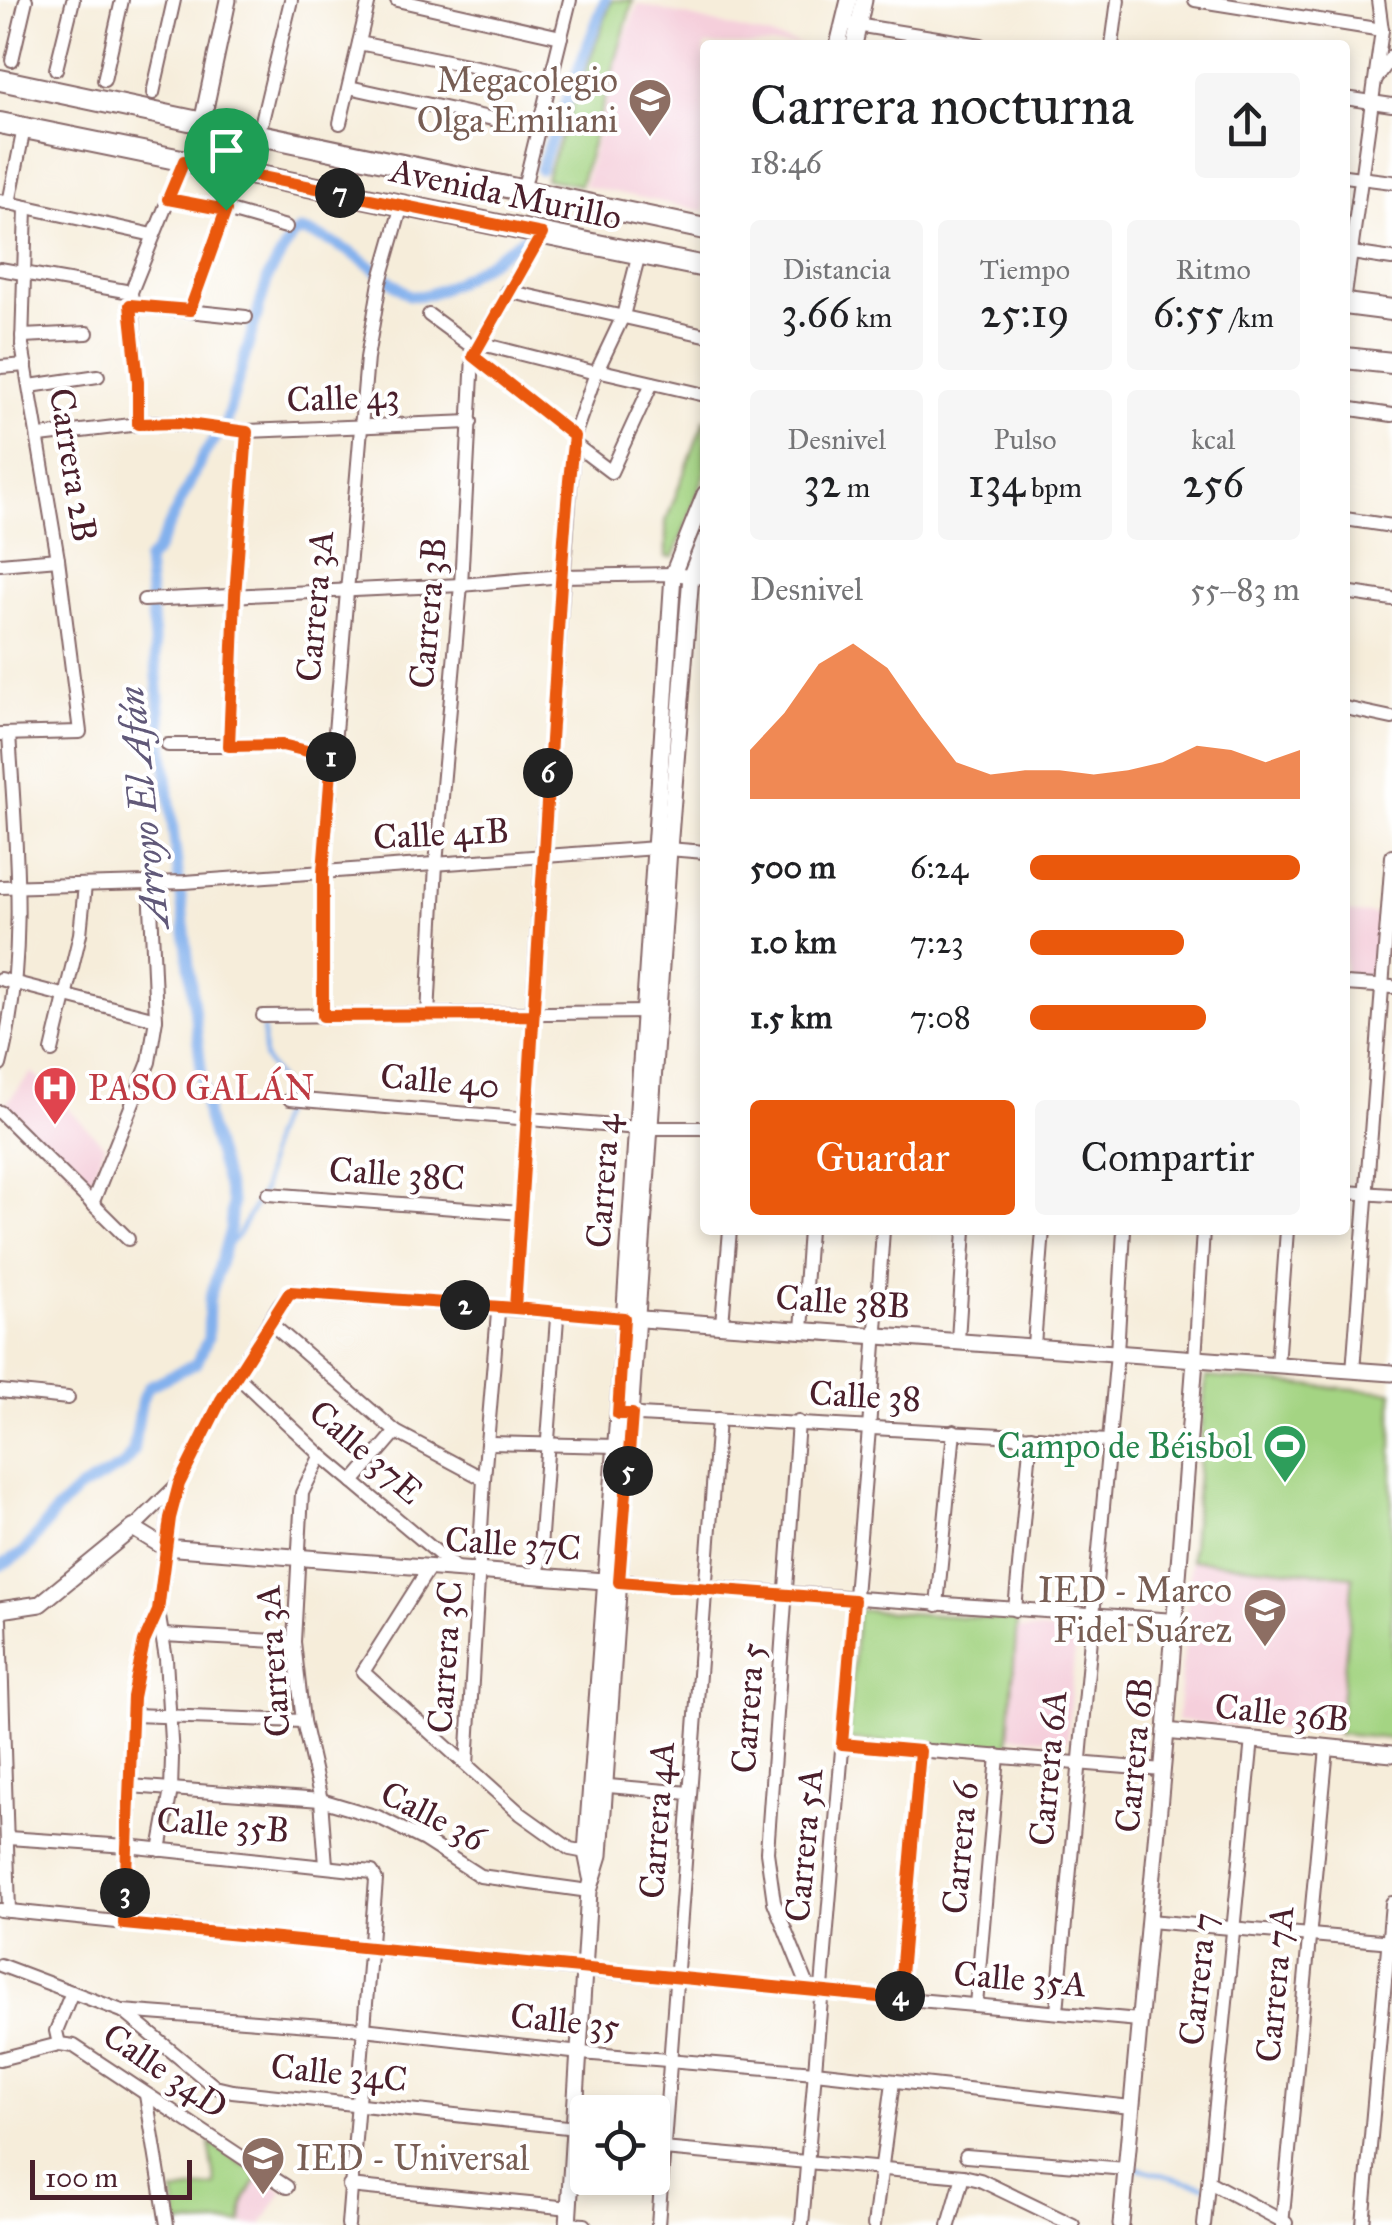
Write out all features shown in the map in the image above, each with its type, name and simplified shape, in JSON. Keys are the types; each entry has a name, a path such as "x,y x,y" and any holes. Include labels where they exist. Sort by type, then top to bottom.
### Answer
{"main road":[{"name":"Avenida Murillo","path":"0,80 700,228"},
{"name":"Avenida Murillo","path":"0,123 700,267"},
{"path":"1350,305 1392,310"},
{"path":"1350,359 1392,363"}],"street":[{"path":"12,60 26,0"},
{"path":"56,70 72,0"},
{"path":"104,80 122,0"},
{"path":"153,94 174,0"},
{"path":"202,124 228,0"},
{"path":"262,121 291,0"},
{"path":"340,123 369,0"},
{"path":"397,0 562,37"},
{"path":"522,192 570,0"},
{"path":"849,0 853,40"},
{"path":"841,40 864,0"},
{"path":"1113,40 1118,0"},
{"path":"1194,0 1382,30"},
{"path":"1350,241 1382,30 1378,0"},
{"path":"851,24 950,40"},
{"path":"359,43 550,82"},
{"path":"1375,80 1392,56"},
{"path":"349,87 538,128"},
{"path":"1350,99 1392,104"},
{"path":"24,128 4,202 153,235"},
{"path":"138,424 130,298 184,161"},
{"path":"1350,177 1392,182"},
{"path":"168,199 286,226"},
{"name":"Carrera 2B","path":"5,734 80,732 40,436 22,336 26,206"},
{"name":"Carrera 3A","path":"323,1016 323,872 367,358 380,282 402,206"},
{"path":"190,310 226,210"},
{"name":"Carrera 3B","path":"428,1015 475,350 542,234"},
{"path":"1350,253 1392,259"},
{"path":"515,1308 542,858 574,440 596,372 623,316 639,254"},
{"path":"0,270 190,310 246,317"},
{"path":"507,291 700,334"},
{"path":"429,315 475,350 611,472 652,384"},
{"path":"22,336 86,333"},
{"path":"475,350 700,395"},
{"path":"0,367 26,364"},
{"path":"30,386 98,376"},
{"path":"1350,409 1392,415"},
{"name":"Calle 43","path":"40,436 138,424 240,431 471,422"},
{"path":"229,746 240,431"},
{"name":"Carrera 4","path":"580,2095 590,1884 663,849 673,574 700,506"},
{"path":"1350,520 1392,526"},
{"path":"0,564 58,559"},
{"path":"144,600 461,585 562,576 698,576"},
{"name":"Carrera 4","path":"663,849 698,576"},
{"path":"1350,593 1392,600"},
{"path":"1350,709 1392,718"},
{"path":"0,1066 10,1027 7,981 19,887 5,734"},
{"path":"168,745 282,745 332,757"},
{"name":"Calle 41B","path":"0,887 150,883 663,849 700,852"},
{"path":"1353,1371 1387,987 1392,856"},
{"path":"92,1204 149,1062 156,1018 150,883"},
{"path":"52,1051 68,995 85,885"},
{"path":"7,981 156,1018"},
{"path":"1350,984 1387,987"},
{"path":"263,1016 651,1012"},
{"name":"Calle 40","path":"290,1098 644,1127 700,1128"},
{"path":"0,1112 128,1239"},
{"path":"1350,1192 1392,1195"},
{"name":"Calle 38C","path":"268,1194 520,1213"},
{"path":"722,1324 730,1235"},
{"path":"802,1330 808,1235"},
{"name":"Carrera 5A","path":"802,2225 816,2072 816,1991 870,1429 883,1235"},
{"path":"958,1340 966,1235"},
{"path":"1034,1345 1044,1235"},
{"name":"Carrera 6A","path":"1057,2012 1118,1354 1124,1235"},
{"name":"Carrera 6B","path":"1121,2225 1163,1770 1203,1235"},
{"path":"1277,1365 1287,1235"},
{"name":"Calle 38B","path":"269,1322 290,1292 1392,1373"},
{"name":"Carrera 3C","path":"467,1765 498,1313"},
{"path":"538,1575 557,1318"},
{"path":"160,1850 171,1790 172,1757 158,1611 164,1547 179,1484 221,1400 269,1322 396,1432 484,1480"},
{"name":"Calle 37E","path":"238,1376 321,1456 458,1570"},
{"path":"0,1392 68,1398"},
{"name":"Carrera 4","path":"612,1581 616,1446 625,1414"},
{"name":"Calle 38","path":"625,1414 1108,1441"},
{"name":"Carrera 4A","path":"665,2095 718,1419"},
{"name":"Carrera 5","path":"798,1422 767,1852 774,1902 816,1991"},
{"path":"937,1605 954,1431"},
{"path":"353,1482 396,1432"},
{"path":"1016,1610 1030,1436"},
{"path":"490,1443 616,1446"},
{"name":"Carrera 3A","path":"321,1456 302,1493 294,1642 304,1721 321,1800 326,1865"},
{"path":"0,1610 40,1604 133,1528 179,1484"},
{"name":"Calle 37C","path":"133,1528 164,1547 296,1559 1174,1620"},
{"path":"429,1568 363,1672 521,1814 570,1848 593,1854"},
{"path":"124,1924 138,1665 158,1611"},
{"path":"0,1620 8,1838 4,1910"},
{"path":"163,1636 294,1642"},
{"path":"133,1716 304,1721"},
{"name":"Calle 36B","path":"1166,1731 1392,1754"},
{"name":"Carrera 7","path":"1204,2225 1252,1740"},
{"path":"842,1744 1163,1770"},
{"name":"Carrera 7A","path":"1284,2224 1327,1748"},
{"path":"899,1999 920,1751"},
{"name":"Carrera 6","path":"976,2005 998,1756"},
{"path":"598,1785 689,1793"},
{"name":"Calle 36","path":"130,1786 321,1800 378,1817 424,1840 480,1876 590,1884"},
{"name":"Calle 35B","path":"8,1838 127,1846 372,1872 376,1880 368,1948"},
{"path":"1363,2225 1392,1902"},
{"name":"Calle 35A","path":"4,1910 586,1970 1138,2020"},
{"path":"1149,1921 1391,1942"},
{"path":"348,2225 368,1948"},
{"name":"Calle 35","path":"0,1965 122,2011 364,2029 581,2053 816,2072 1131,2107"},
{"path":"59,2044 56,2031 72,1992"},
{"name":"Calle 34C","path":"122,2011 215,2087 570,2136"},
{"name":"Calle 34D","path":"0,2059 59,2044 74,2046 287,2187"},
{"path":"874,2225 892,2082"},
{"path":"146,2095 166,2225"},
{"path":"1374,2124 1392,2126"},
{"path":"670,2149 963,2176 980,2180 1074,2225"},
{"path":"966,2156 1126,2169"},
{"path":"949,2225 963,2176"},
{"path":"1209,2182 1284,2224"},
{"path":"350,2186 569,2219 586,2225"},
{"name":"Carrera 4A","path":"658,2195 658,2225"}],"shaded area":[{"name":"Megacolegio Olga Emiliani","path":"638,4 783,40 700,40 700,210 584,186 621,47"},
{"path":"1350,912 1380,915 1376,978 1350,976"},
{"name":"PASO GALÁN","path":"32,1072 105,1146 87,1189 3,1107"},
{"name":"IED - Marco Fidel Suárez","path":"1191,1560 1353,1576 1338,1734 1177,1721"},
{"path":"1016,1629 1076,1632 1067,1741 1009,1736"},
{"name":"IED - Universal","path":"259,2175 283,2190 262,2225 247,2225 242,2223 244,2201"}],"green space":[{"path":"612,0 633,0 580,185 545,179"},
{"path":"700,431 700,487 674,557 666,557 666,521"},
{"name":"Campo de Béisbol","path":"1206,1377 1392,1392 1392,1739 1338,1734 1353,1576 1191,1560"},
{"path":"857,1610 1017,1620 1008,1750 848,1740"},
{"path":"209,2143 259,2175 244,2201 242,2223 179,2225 173,2193 216,2186"}],"waterway":[{"path":"540,169 605,0"},
{"name":"Arroyo El Afán","path":"0,1566 24,1552 77,1491 124,1465 133,1451 142,1399 149,1386 197,1363 208,1338 209,1301 230,1230 232,1203 207,1119 163,744 147,561 156,552 203,456 226,422 268,277 292,236 300,231 329,241 409,295 421,296 451,285 524,238"},
{"path":"222,1253 238,1235 263,1190 271,1139 286,1100 286,1090 264,1058 263,1021"},
{"path":"1131,2166 1204,2186"}],"place":[{"name":"Megacolegio Olga Emiliani","path":"650,138"},
{"name":"PASO GALÁN","path":"55,1126"},
{"name":"Campo de Béisbol","path":"1285,1484"},
{"name":"IED - Marco Fidel Suárez","path":"1265,1648"},
{"name":"IED - Universal","path":"263,2196"}],"route":[{"path":"226,210 168,199 184,161 542,234 473,356 574,436 542,858 533,1015 526,1118 515,1308 624,1318 618,1414 632,1414 619,1582 854,1600 842,1744 920,1751 899,1999 124,1924 133,1697 144,1642 158,1611 164,1547 179,1484 221,1400 290,1292 515,1308 533,1015 323,1016 323,872 332,757 282,745 229,746 247,432 180,423 138,424 130,305 190,310 226,210"}]}
